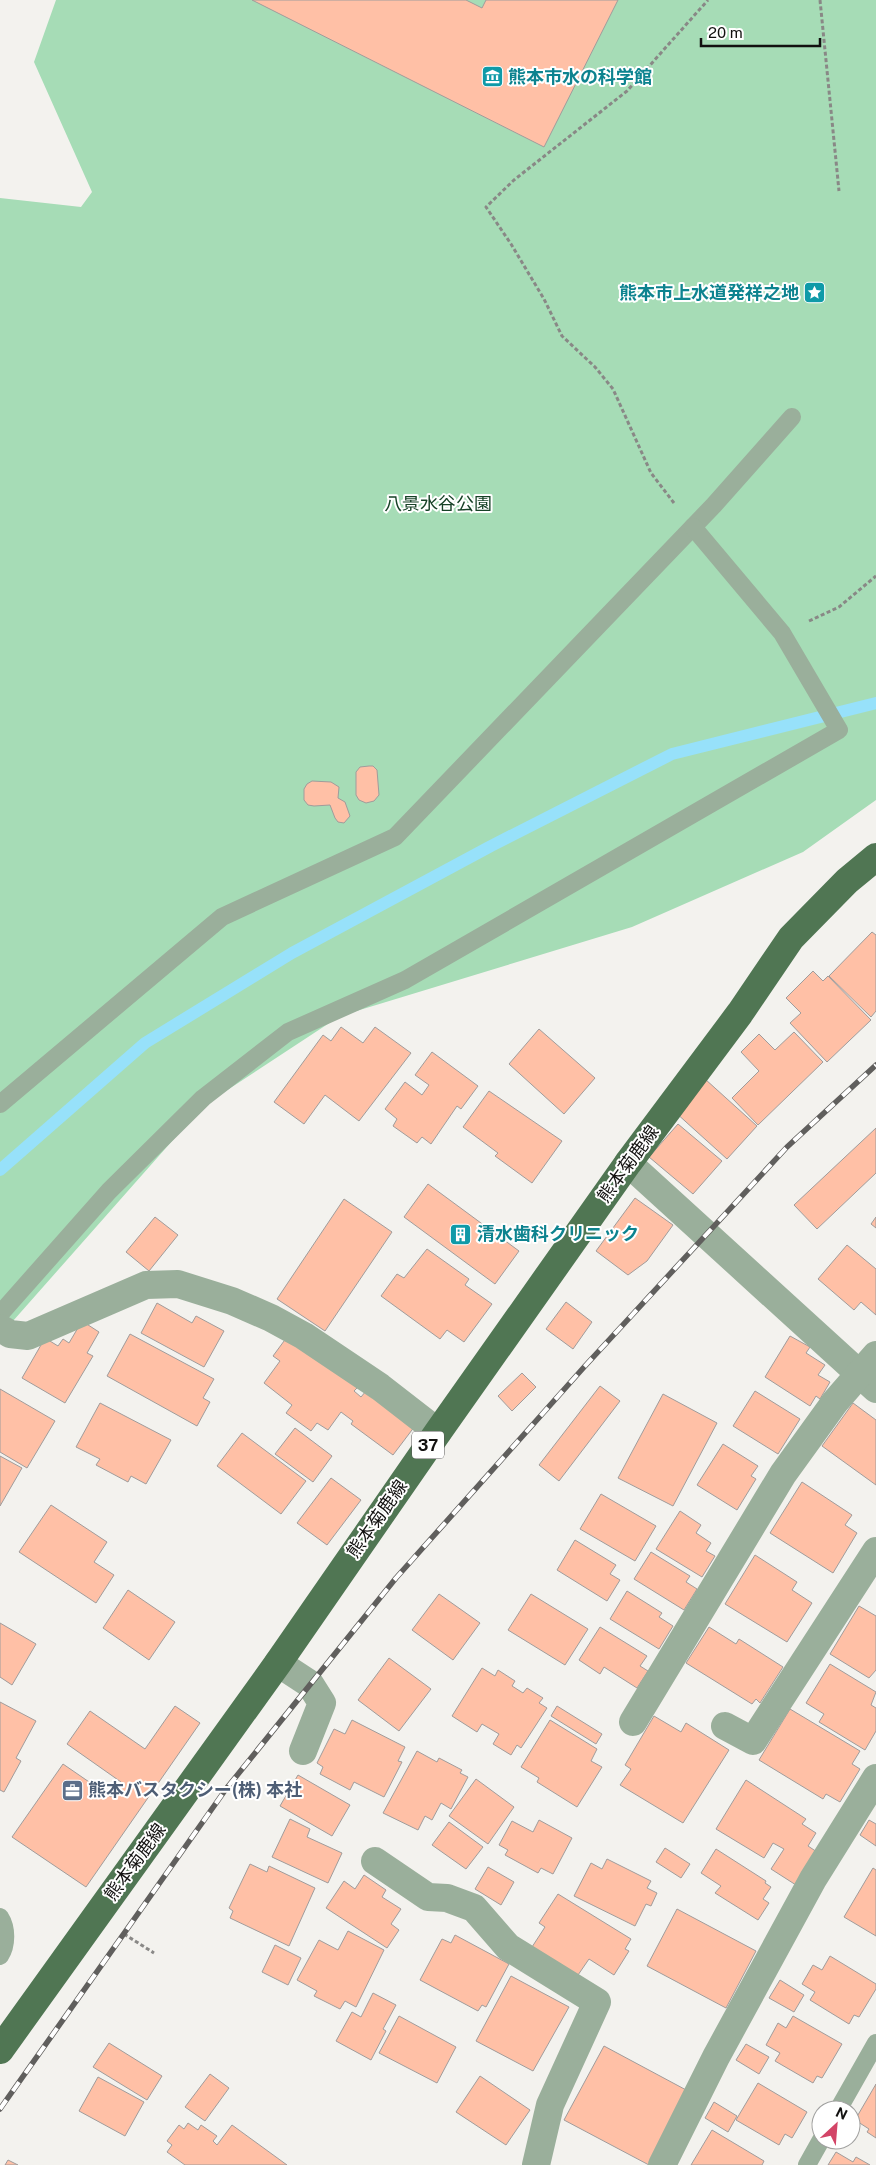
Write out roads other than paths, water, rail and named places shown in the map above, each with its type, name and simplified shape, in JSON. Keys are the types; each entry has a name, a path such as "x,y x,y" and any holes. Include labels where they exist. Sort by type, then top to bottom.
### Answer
{"main road":[{"name":"熊本菊鹿線","path":"0,2050 278,1663 628,1162 740,1013 791,938 847,881 876,857"}],"street":[{"path":"628,1162 871,1372 835,1402 783,1474 633,1722"},
{"path":"0,1328 10,1334 28,1336 146,1285 178,1284 232,1301 304,1336 380,1387 438,1432"},
{"path":"725,1726 752,1741 876,1551"},
{"path":"278,1663 310,1684 322,1703 303,1751"},
{"path":"662,2165 716,2057 813,1879 876,1778"},
{"path":"375,1861 428,1897 447,1898 474,1908 508,1947 597,2002 550,2105 536,2165"}],"lane":[{"path":"0,1104 222,917 395,837 692,527 792,417"},
{"path":"0,1314 110,1191 203,1098 288,1032 405,980 839,730 782,633 692,527"},
{"path":"0,1917 6,1926 3,1952 0,1956"},
{"path":"844,2100 876,2043"},
{"path":"807,2165 815,2150"}],"waterway":[{"path":"0,1170 145,1043 292,953 491,846 672,754 876,703"}],"railway":[{"path":"0,2109 226,1789 396,1578 585,1366 787,1147 876,1065"}],"place":[{"name":"熊本市水の科学館","path":"492,77"},
{"name":"熊本市上水道発祥之地","path":"815,293"},
{"name":"清水歯科クリニック","path":"461,1234"},
{"name":"熊本バスタクシー(株) 本社","path":"72,1790"}],"park label":[{"name":"八景水谷公園","path":"438,504"}]}
